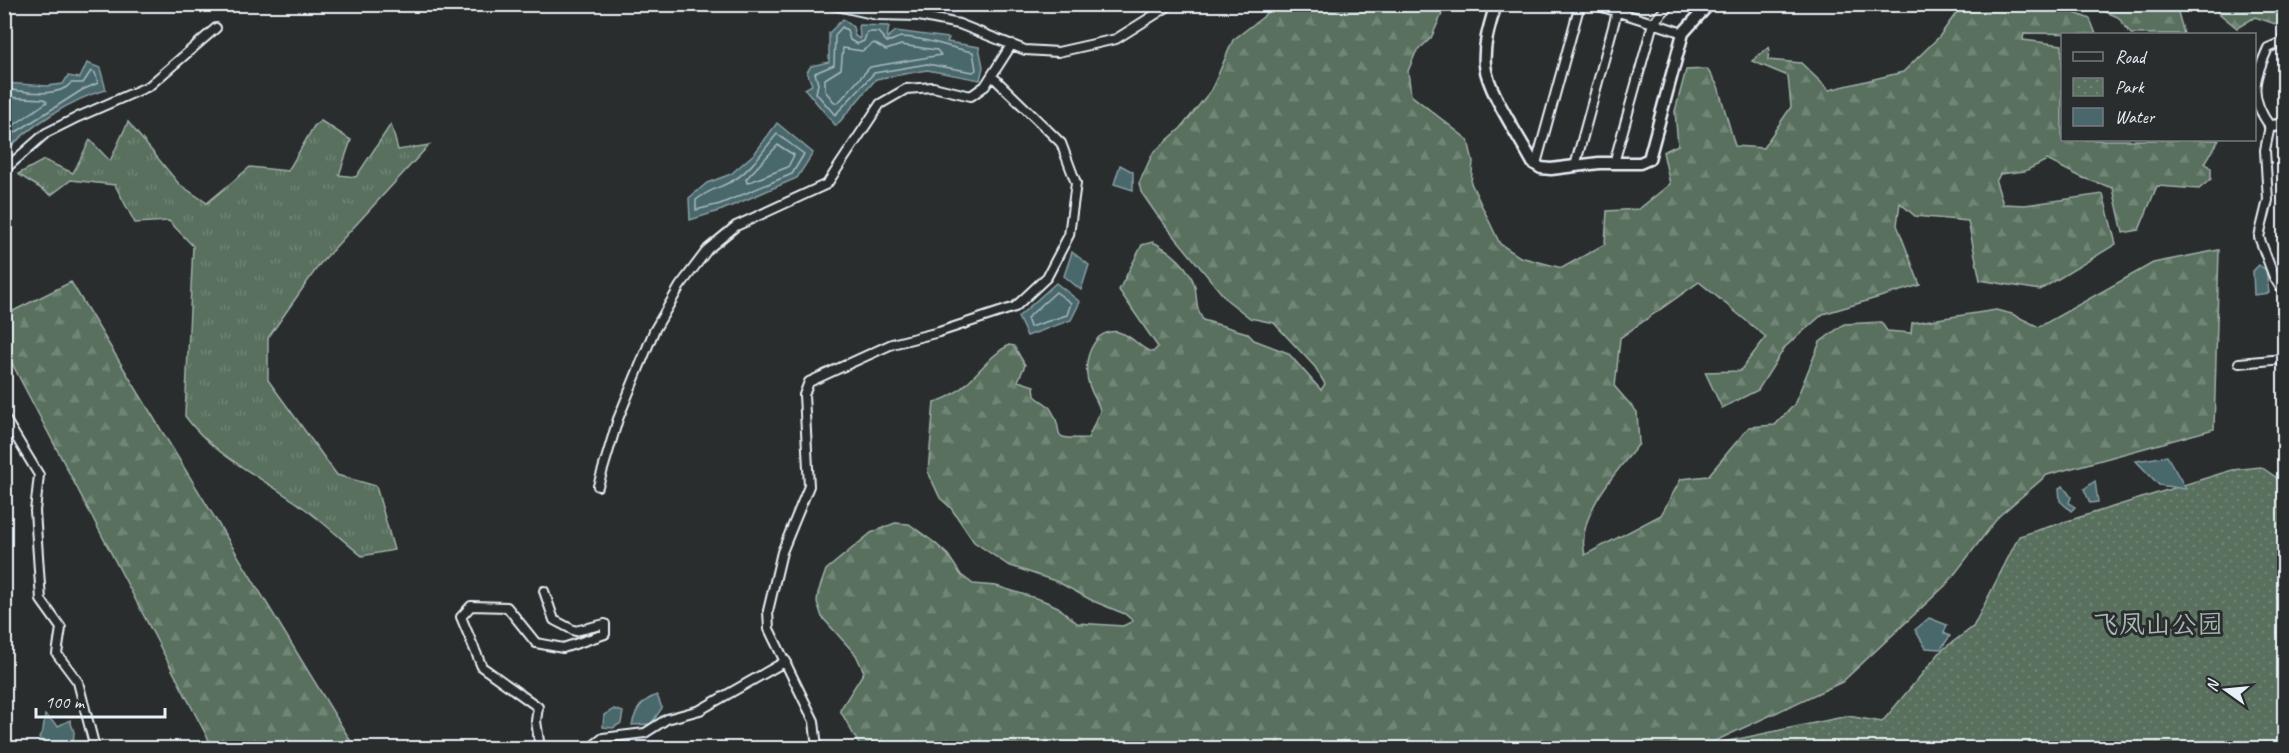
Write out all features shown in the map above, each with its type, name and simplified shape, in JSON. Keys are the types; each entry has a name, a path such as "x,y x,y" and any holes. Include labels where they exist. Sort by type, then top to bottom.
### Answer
{"street":[{"path":"828,4 877,15 920,16 959,24 1025,50 1058,52 1116,39 1172,4"},
{"path":"1496,4 1488,32 1485,67 1491,84 1536,164 1541,168 1551,169 1640,163 1649,159 1683,33 1709,4"},
{"path":"1536,164 1580,4"},
{"path":"1593,4 1683,33"},
{"path":"1575,166 1617,12 1624,4"},
{"path":"1614,163 1653,23 1670,4"},
{"path":"4,170 46,133 149,86 216,28"},
{"path":"2284,40 2268,48 2256,75 2256,107 2270,126 2265,150 2268,200 2259,237 2274,276 2281,288 2284,288"},
{"path":"598,486 618,419 654,331 680,286 708,249 736,226 827,184 880,104 906,89 933,87 971,96 985,87 1012,44"},
{"path":"817,748 814,721 769,628 768,611 782,552 809,486 804,395 809,382 892,344 939,332 1015,307 1047,277 1069,235 1076,183 1061,143 992,76"},
{"path":"2270,126 2284,125"},
{"path":"2239,363 2284,359"},
{"path":"4,417 39,475 34,511 41,600 61,628 57,654 78,682 95,748"},
{"path":"540,748 536,721 538,707 482,667 461,616 471,606 507,607 536,643 563,648 605,634 605,624 575,631 554,620 544,591"},
{"path":"590,748 603,738 645,733 667,719 700,710 786,661"}],"green space":[{"path":"1272,5 1446,5 1431,38 1416,52 1408,71 1411,95 1468,140 1473,162 1471,183 1500,244 1520,257 1562,268 1605,244 1607,211 1639,209 1670,184 1663,152 1678,145 1675,111 1686,70 1707,69 1718,86 1735,146 1763,148 1791,107 1788,76 1752,61 1769,47 1768,60 1801,63 1829,90 1903,72 1939,37 1962,5 2055,5 2090,19 2096,33 2024,33 2023,40 2061,45 2061,141 2218,141 2205,163 2211,168 2211,179 2199,189 2157,186 2139,230 2123,233 2113,188 2083,178 2047,160 2025,171 2000,174 1996,182 2003,204 2025,205 2103,194 2116,244 2040,290 1980,280 1968,221 1915,216 1900,203 1897,225 1920,285 1823,314 1785,347 1758,390 1722,408 1705,372 1740,371 1766,337 1699,282 1620,338 1615,387 1637,412 1639,444 1609,481 1592,510 1586,525 1585,555 1661,515 1681,479 1708,476 1749,427 1775,425 1794,405 1820,342 1844,324 1881,322 1887,331 1911,333 1912,323 1996,310 2012,314 2039,327 2153,263 2219,250 2214,429 2047,475 1999,516 1947,584 1842,682 1700,748 861,748 840,710 864,672 856,655 822,617 817,602 826,570 871,533 895,523 909,524 948,555 961,575 973,584 996,586 1042,600 1058,607 1077,623 1123,626 1133,621 1125,614 1093,601 1058,582 1008,565 974,542 951,508 940,498 928,472 934,402 946,398 965,385 999,351 1009,345 1014,346 1025,365 1018,381 1034,386 1035,396 1050,408 1061,436 1088,438 1100,411 1087,376 1087,362 1091,349 1099,337 1115,332 1126,335 1149,351 1153,352 1158,347 1119,290 1142,245 1153,242 1173,255 1189,273 1203,320 1247,333 1254,340 1288,353 1321,390 1325,384 1315,367 1274,323 1250,318 1227,300 1157,215 1141,192 1139,183 1153,153 1181,128 1212,89 1233,40 1263,17"},
{"path":"2089,5 2176,5 2184,33 2130,33 2118,17"},
{"path":"2209,5 2278,5 2284,8 2284,19 2278,25 2255,17 2237,28"},
{"path":"321,121 351,140 339,175 356,177 391,124 398,150 429,145 319,265 268,338 268,380 337,475 376,486 394,550 362,556 305,509 209,443 185,416 193,246 169,221 135,223 115,185 71,180 51,195 18,174 44,160 73,173 90,140 110,161 128,122 179,184 207,203 250,167 288,171 314,126"},
{"path":"71,282 355,748 213,748 5,350 5,315"},
{"name":"飞凤山公园","path":"2261,467 2283,482 2284,486 2284,748 1695,748 1848,716 1882,722 1942,650 1973,627 2019,536 2232,470"}],"water":[{"path":"843,19 853,27 855,36 860,39 859,25 889,26 887,38 896,31 949,38 947,42 979,47 983,67 980,80 927,70 876,79 836,126 805,89 812,85 807,72 811,66 829,62 829,33"},
{"path":"87,63 100,68 106,90 79,100 51,115 25,133 5,153 5,83 47,86 63,84 68,76 80,78"},
{"path":"777,123 813,153 797,178 722,210 690,220 689,198 707,183 731,174 755,153"},
{"path":"1120,165 1133,172 1133,190 1114,184"},
{"path":"1072,252 1089,265 1081,290 1064,276"},
{"path":"2259,265 2266,270 2269,293 2254,295 2253,271"},
{"path":"1056,283 1080,302 1071,320 1027,336 1018,317"},
{"path":"2167,456 2186,489 2159,485 2136,461"},
{"path":"2095,481 2098,502 2090,503 2084,489"},
{"path":"2063,486 2071,497 2069,503 2075,507 2071,511 2060,501 2059,488"},
{"path":"1929,618 1947,625 1944,633 1950,636 1941,649 1926,648 1915,630"},
{"path":"657,695 662,708 651,724 632,725 640,706"},
{"path":"614,709 623,712 621,723 613,728 603,727 604,715"},
{"path":"45,715 58,726 70,720 74,732 73,746 47,748 39,738 43,731"}]}
